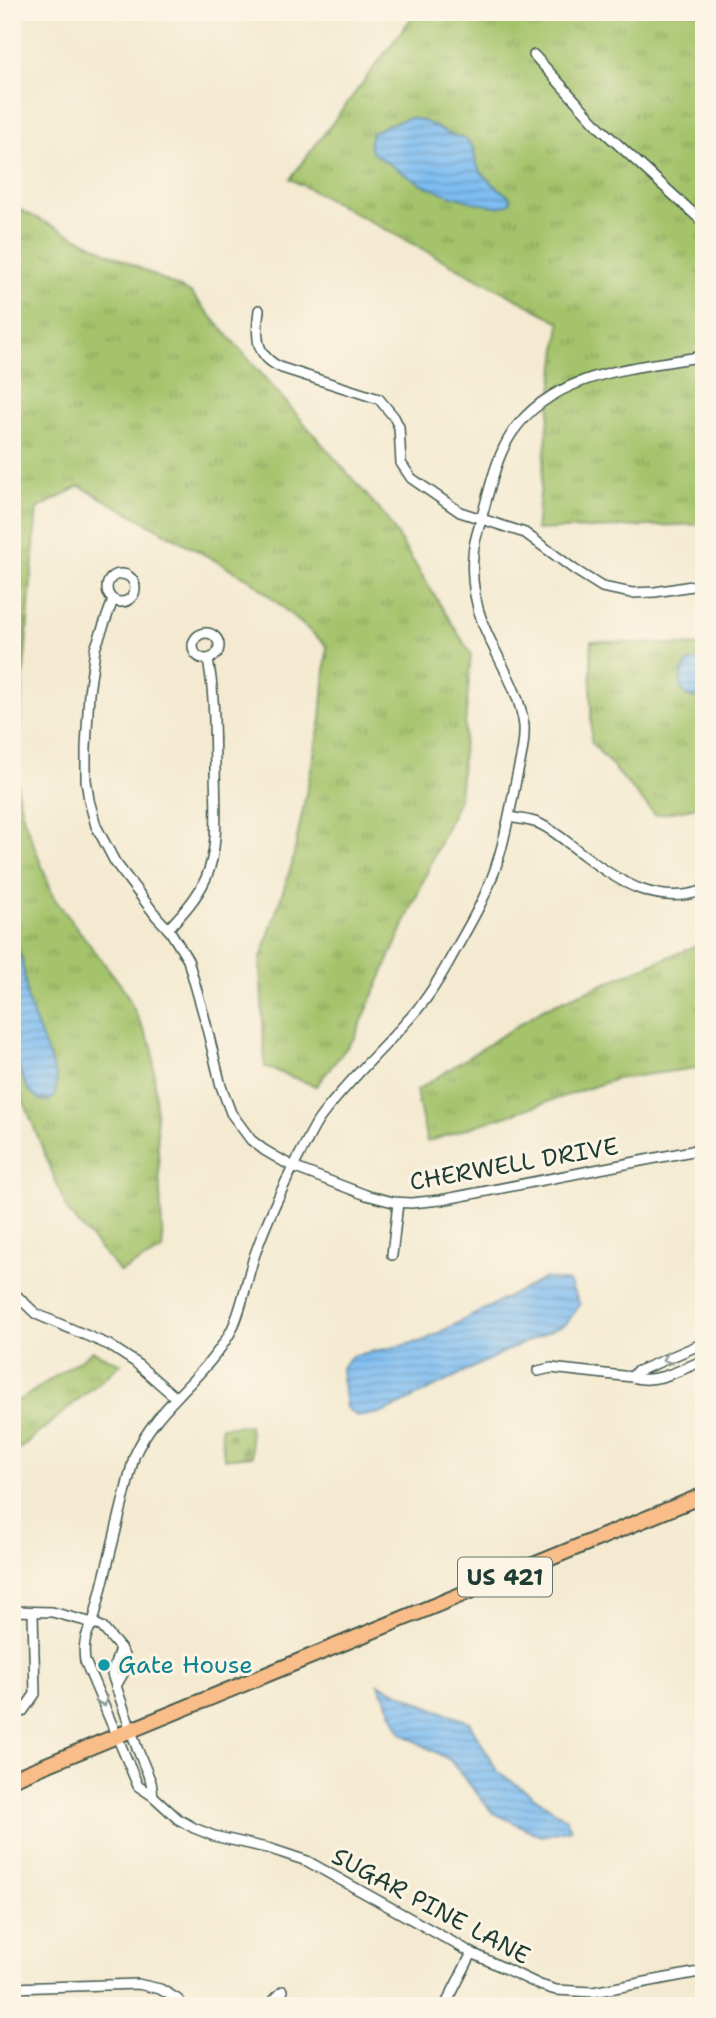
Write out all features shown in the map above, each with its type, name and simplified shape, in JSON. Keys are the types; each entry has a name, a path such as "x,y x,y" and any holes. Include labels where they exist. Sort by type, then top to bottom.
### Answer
{"main road":[{"name":"US 421","path":"12,1779 704,1495"}],"street":[{"path":"534,55 600,128 704,223"},
{"path":"259,310 257,338 272,364 379,399 399,427 401,463 405,472 453,508 525,533 602,587 632,593 704,584"},
{"path":"124,1732 85,1661 85,1642 89,1627 93,1623 134,1457 148,1429 175,1397 198,1377 227,1338 234,1324 263,1232 293,1167 319,1120 423,1004 479,909 497,864 509,817 524,730 517,699 475,599 472,575 473,553 495,468 512,432 529,412 557,391 592,377 704,356"},
{"name":"CHERWELL DRIVE","path":"113,600 94,649 86,748 89,800 96,826 115,862 181,946 188,960 221,1086 231,1113 251,1140 293,1167 366,1195 398,1203 441,1200 692,1151 704,1145"},
{"path":"168,929 198,894 211,861 215,805 215,718 208,660"},
{"path":"509,817 548,828 626,884 648,892 673,896 704,890"},
{"path":"392,1255 398,1203"},
{"path":"12,1291 36,1314 109,1345 135,1362 175,1397"},
{"path":"632,1377 636,1372 704,1343"},
{"path":"538,1371 551,1368 639,1379 654,1378 704,1360"},
{"path":"12,1611 52,1612 102,1628 126,1659 125,1670 116,1686 124,1732"},
{"path":"12,1717 23,1711 35,1694 33,1613"},
{"name":"SUGAR PINE LANE","path":"124,1732 152,1782 153,1796 178,1819 214,1836 271,1849 307,1861 472,1953 540,1986 556,1990 593,1992 704,1971"},
{"path":"445,2006 472,1953"},
{"path":"12,1988 138,1984 160,1989 184,2006"},
{"path":"268,2006 283,1991"}],"green space":[{"path":"416,12 704,12 704,524 536,530 560,322 290,179"},
{"path":"12,206 191,293 385,516 471,654 459,799 355,1037 316,1086 265,1067 260,961 292,864 321,719 327,646 251,580 80,486 37,509 16,768 18,795 23,816 54,898 124,989 153,1049 163,1250 120,1272 68,1212 12,1072"},
{"path":"591,641 704,646 704,806 655,815 591,742"},
{"path":"704,945 704,1067 616,1079 427,1142 416,1091 543,1009 693,947"},
{"path":"93,1351 121,1364 12,1455 12,1400 20,1400"},
{"path":"249,1425 252,1456 224,1459 221,1427"}],"water":[{"path":"408,118 424,121 467,140 478,167 511,201 505,205 494,206 447,194 418,182 372,152 369,145 372,133"},
{"path":"704,660 704,691 695,698 687,696 680,683 683,670 689,662"},
{"path":"12,935 22,959 28,1002 57,1078 55,1096 49,1101 40,1100 28,1090 12,1053"},
{"path":"545,1278 569,1282 580,1305 566,1324 385,1412 358,1417 346,1408 341,1368 352,1356 423,1341"},
{"path":"379,1684 469,1722 497,1771 566,1819 571,1829 541,1836 492,1812 450,1760 401,1733"}],"place":[{"name":"Gate House","path":"104,1665"}]}
